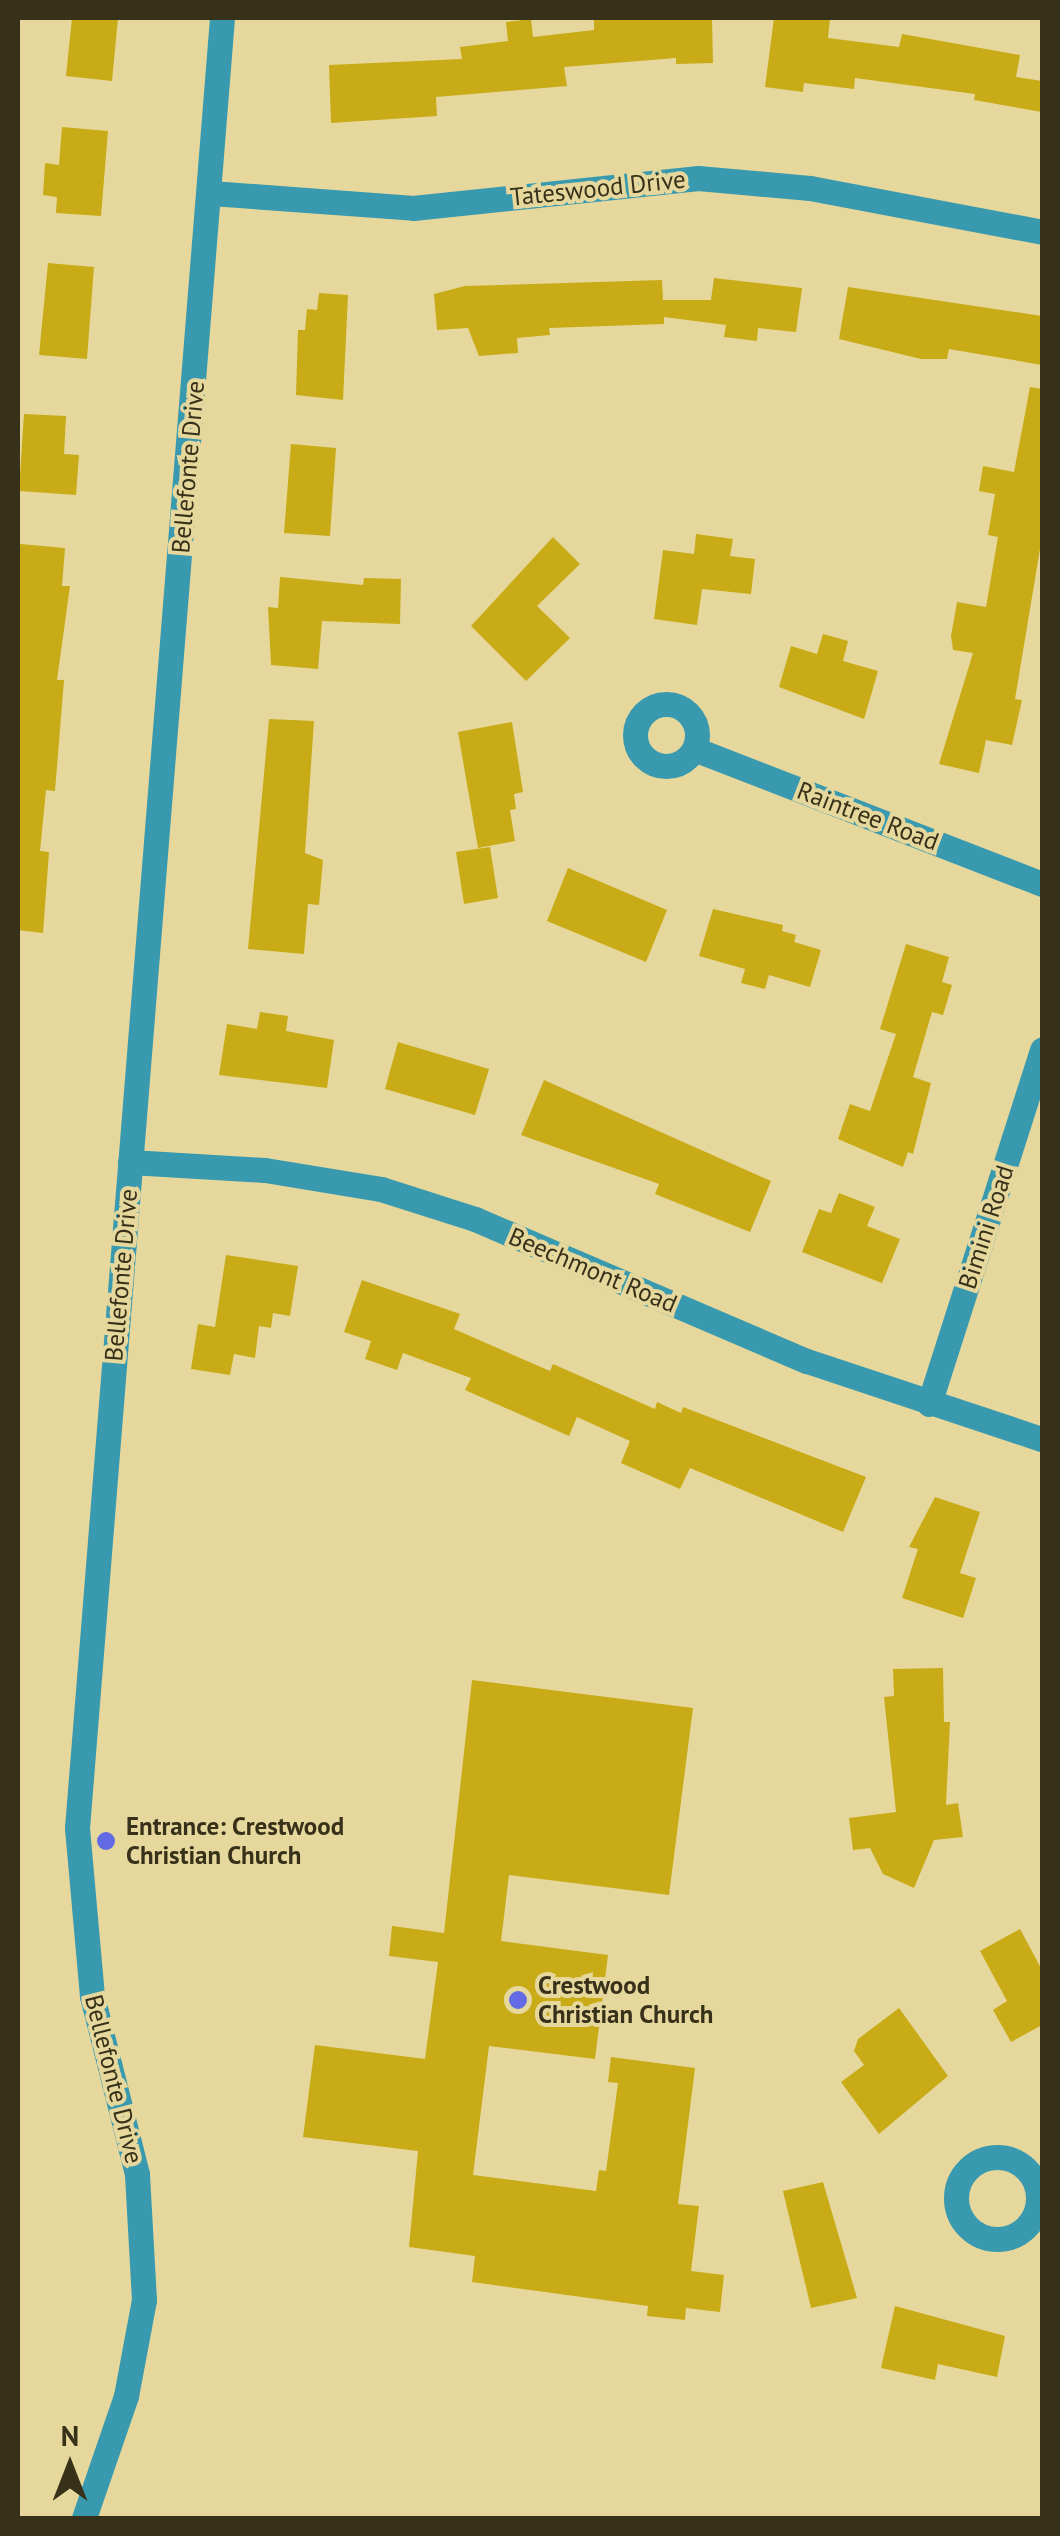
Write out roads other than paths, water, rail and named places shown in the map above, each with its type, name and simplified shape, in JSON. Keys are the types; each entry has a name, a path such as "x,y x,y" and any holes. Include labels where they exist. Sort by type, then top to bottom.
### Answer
{"street":[{"name":"Bellefonte Drive","path":"84,2518 126,2396 144,2300 137,2174 92,1996 77,1828 211,193 222,18"},
{"name":"Tateswood Drive","path":"211,193 413,208 698,178 810,188 1042,232"},
{"name":"Raintree Road","path":"694,749 1042,884"},
{"name":"Bimini Road","path":"928,1404 1042,1050"},
{"name":"Beechmont Road","path":"130,1162 264,1170 382,1189 475,1219 807,1361 1042,1439"}],"place":[{"name":"Entrance: Crestwood Christian Church","path":"106,1841"},
{"name":"Crestwood Christian Church","path":"518,2000"}]}
